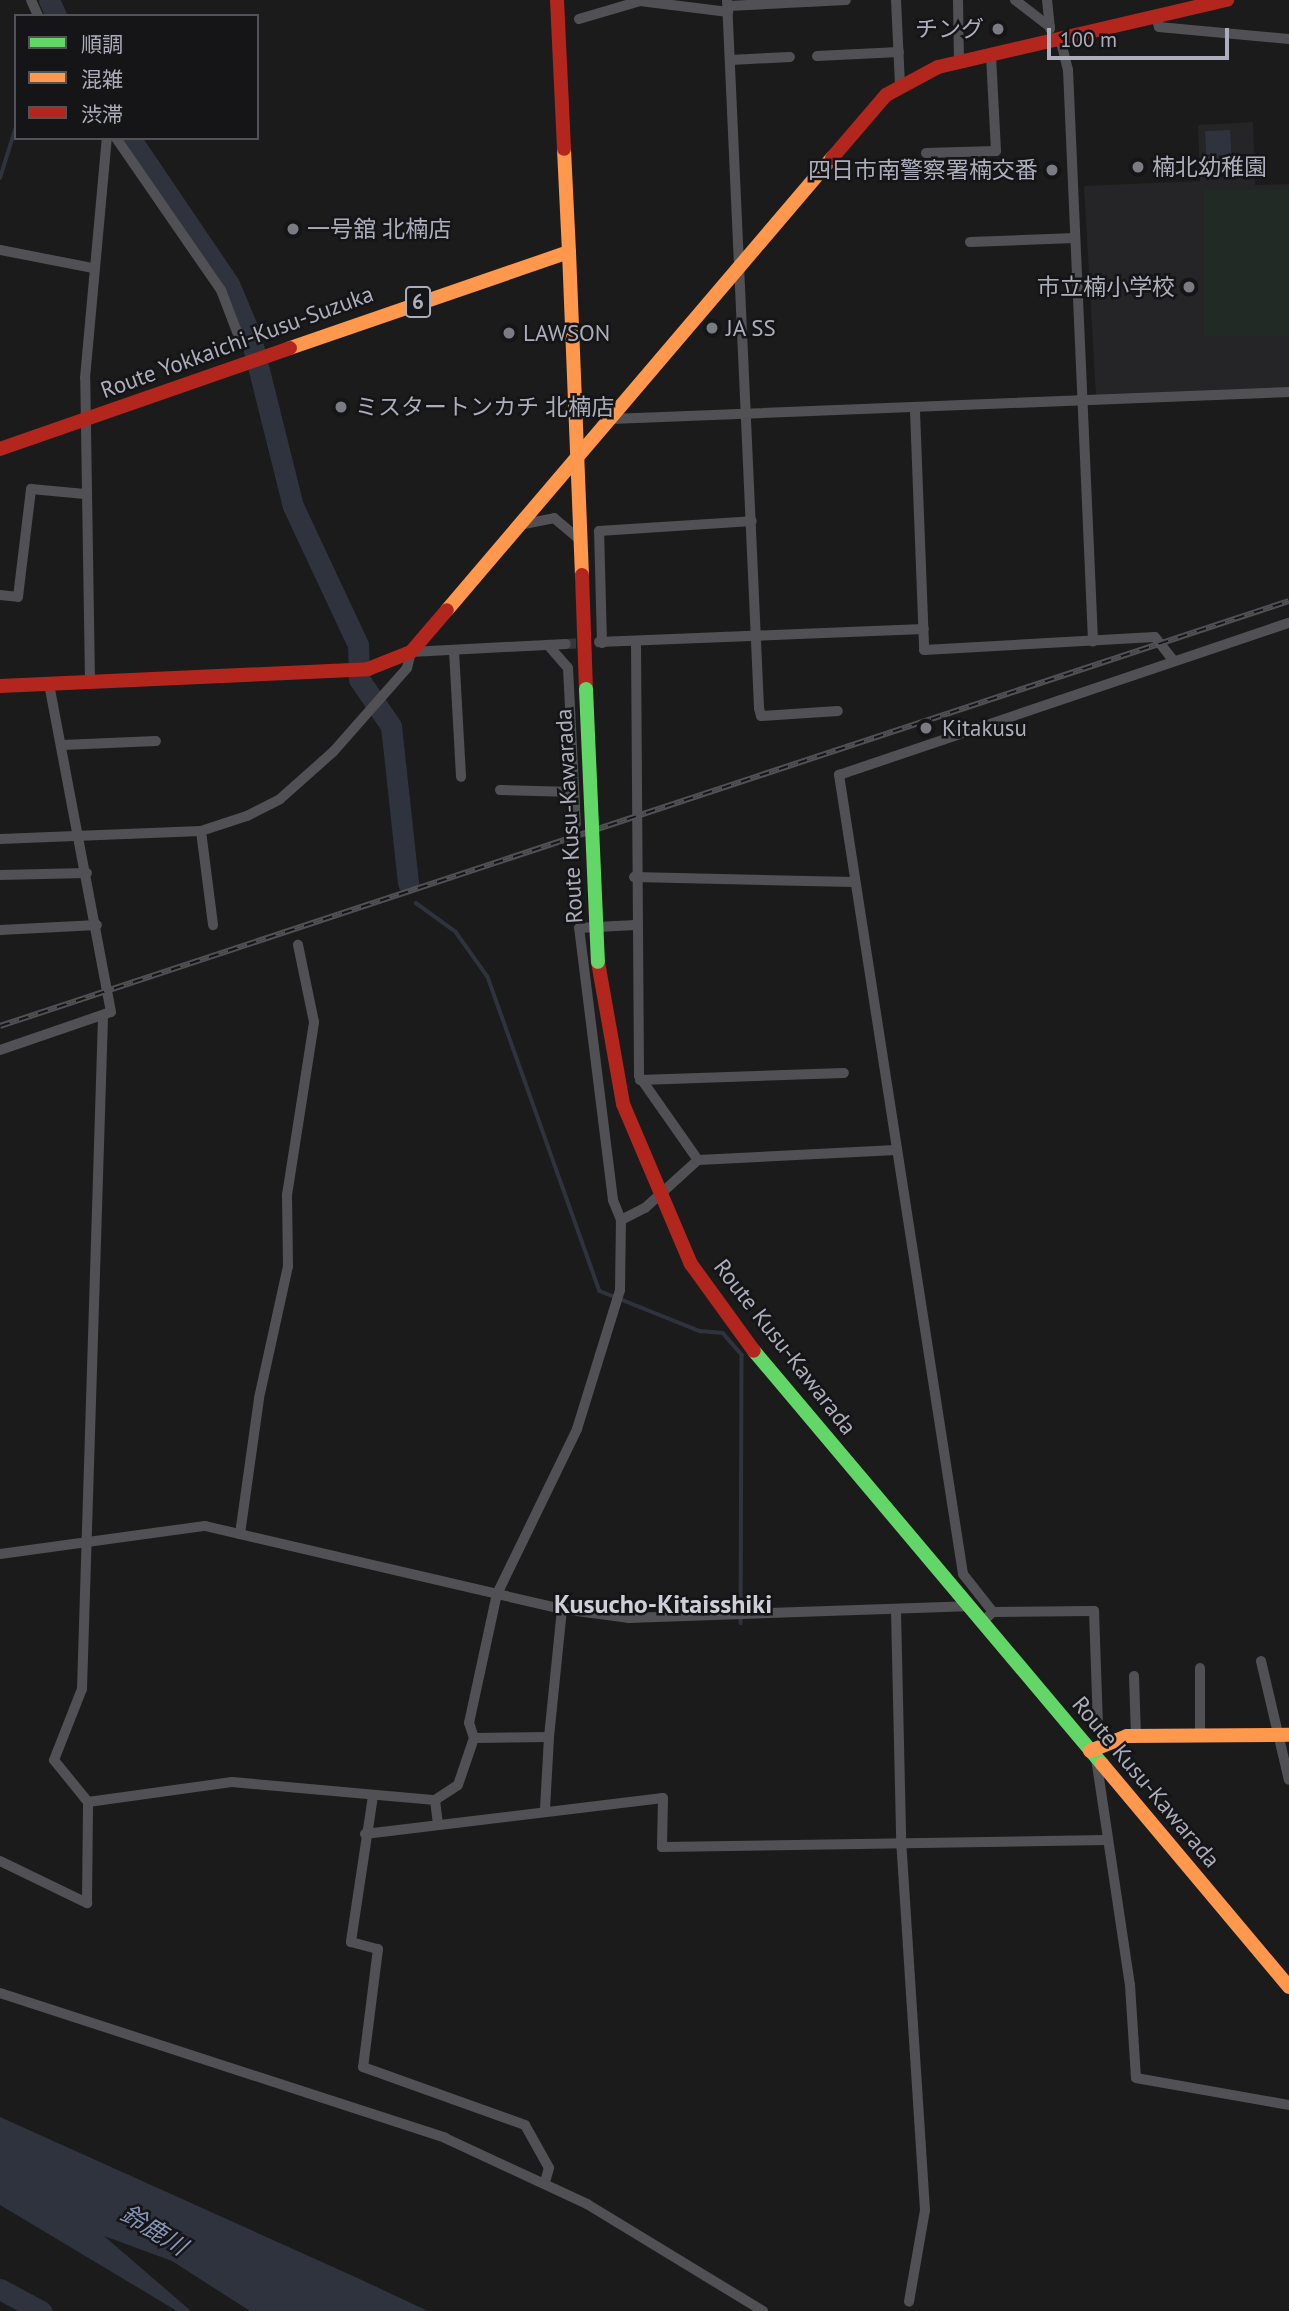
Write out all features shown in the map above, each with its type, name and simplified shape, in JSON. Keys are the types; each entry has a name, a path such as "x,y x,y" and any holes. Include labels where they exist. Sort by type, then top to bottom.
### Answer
{"main road":[{"path":"557,0 569,252"},
{"path":"0,686 368,669 411,652 524,524 871,107 900,85 959,62 1054,35 1227,0"},
{"name":"Route Yokkaichi-Kusu-Suzuka","path":"0,449 569,252"},
{"name":"Route Kusu-Kawarada","path":"569,252 575,462 581,540 598,962 623,1104 660,1195 691,1264 732,1325 1289,1987"},
{"path":"1093,1755 1106,1741 1136,1736 1284,1735"}],"street":[{"path":"579,19 640,1 728,6 846,0"},
{"path":"896,0 900,85"},
{"path":"958,0 959,62"},
{"path":"1015,0 1054,35"},
{"path":"1047,0 1054,35 1068,70 1093,641"},
{"path":"728,6 755,636 761,716 838,711"},
{"path":"1156,16 1158,26 1289,39"},
{"path":"817,56 899,52"},
{"path":"926,153 996,151 990,55"},
{"path":"730,60 790,57"},
{"path":"90,682 85,420 93,268 107,140"},
{"path":"117,140 221,290 237,332"},
{"path":"970,242 1075,238"},
{"path":"0,250 93,268"},
{"path":"611,419 915,411 1082,400 1289,393"},
{"path":"915,411 924,650 1155,637 1173,660"},
{"path":"0,595 18,597 31,489 85,494"},
{"path":"524,524 554,519 581,540"},
{"path":"752,521 599,531 601,643 924,629"},
{"path":"993,1612 963,1574 853,882 839,775 1042,710 1173,660 1289,623"},
{"path":"636,642 634,877 640,1080 698,1160"},
{"path":"0,839 82,838 201,831 280,799 371,709 407,668 411,652 566,644"},
{"path":"547,645 568,668 576,824"},
{"path":"454,651 460,778"},
{"path":"0,1050 111,1012 82,838 49,684"},
{"path":"62,745 156,741"},
{"path":"499,790 574,792"},
{"path":"201,831 213,925"},
{"path":"0,875 88,873"},
{"path":"634,877 853,882"},
{"path":"0,930 97,925"},
{"path":"88,1801 232,1782 435,1800 458,1785 474,1738 469,1723 498,1594 577,1429 619,1296 621,1220 613,1200 579,928 635,925"},
{"path":"240,1534 259,1398 288,1266 287,1195 314,1022 298,944"},
{"path":"0,1861 87,1903 88,1801 54,1760 82,1689 103,1016"},
{"path":"640,1080 844,1073"},
{"path":"621,1220 660,1195 698,1160 895,1150"},
{"path":"0,1554 190,1527 240,1534 562,1609 629,1618 896,1611 967,1606"},
{"path":"545,1809 549,1737 562,1609"},
{"path":"896,1611 901,1839 925,2210 909,2302"},
{"path":"981,1623 993,1612 1094,1611 1098,1723"},
{"path":"1261,1661 1284,1735 1289,1780"},
{"path":"1200,1668 1200,1736"},
{"path":"1134,1676 1136,1736"},
{"path":"474,1738 549,1737"},
{"path":"1093,1755 1130,1985 1136,2078 1289,2105"},
{"path":"373,1796 365,1834 351,1942 378,1948 363,2067 368,2074 525,2125 549,2168 545,2182"},
{"path":"365,1834 545,1809 663,1798 662,1847 901,1839 1105,1840"},
{"path":"435,1800 438,1824"},
{"path":"0,1993 445,2138 545,2182 764,2311"}],"shaded area":[{"name":"市立楠小学校","path":"1253,122 1255,185 1289,184 1289,388 1096,396 1084,186 1200,181 1198,125"},
{"path":"1204,190 1289,190 1289,336 1204,336"}],"water":[{"path":"1230,130 1232,175 1207,176 1205,131"},
{"name":"鈴鹿川","path":"0,2117 428,2311 250,2311 172,2261 104,2236 191,2311 177,2311 0,2205"}],"waterway":[{"path":"49,0 55,14"},
{"path":"0,178 14,133"},
{"path":"131,140 229,284 250,334 293,506 358,645 359,679 391,726 408,883"},
{"path":"416,903 456,932 488,977 600,1291 700,1331 723,1333 742,1355 741,1623"},
{"path":"0,2289 41,2311"}],"tunnel":[{"path":"566,644 599,642"}],"railway":[{"path":"0,1026 1289,601"}],"traffic: fast":[{"path":"586,689 598,962"},
{"path":"754,1351 1102,1764"}],"traffic: slow":[{"path":"290,348 569,252 564,149"},
{"path":"447,610 832,158"},
{"path":"569,252 582,575"},
{"path":"1090,1751 1127,1736 1289,1735"},
{"path":"1102,1764 1289,1987"}],"traffic: jam":[{"path":"557,0 564,149"},
{"path":"832,158 886,95 938,67 1227,0"},
{"path":"0,449 290,348"},
{"path":"582,575 586,689"},
{"path":"0,686 368,669 411,652 447,610"},
{"path":"598,962 623,1104 691,1264 754,1351"}],"place":[{"name":"チング","path":"998,29"},
{"name":"楠北幼稚園","path":"1138,167"},
{"name":"四日市南警察署楠交番","path":"1052,170"},
{"name":"一号舘 北楠店","path":"293,229"},
{"name":"市立楠小学校","path":"1189,287"},
{"name":"JA SS","path":"712,328"},
{"name":"LAWSON","path":"509,333"},
{"name":"ミスタートンカチ 北楠店","path":"341,407"},
{"name":"Kitakusu","path":"926,728"}],"district":[{"name":"Kusucho-Kitaisshiki","path":"663,1604"}]}
